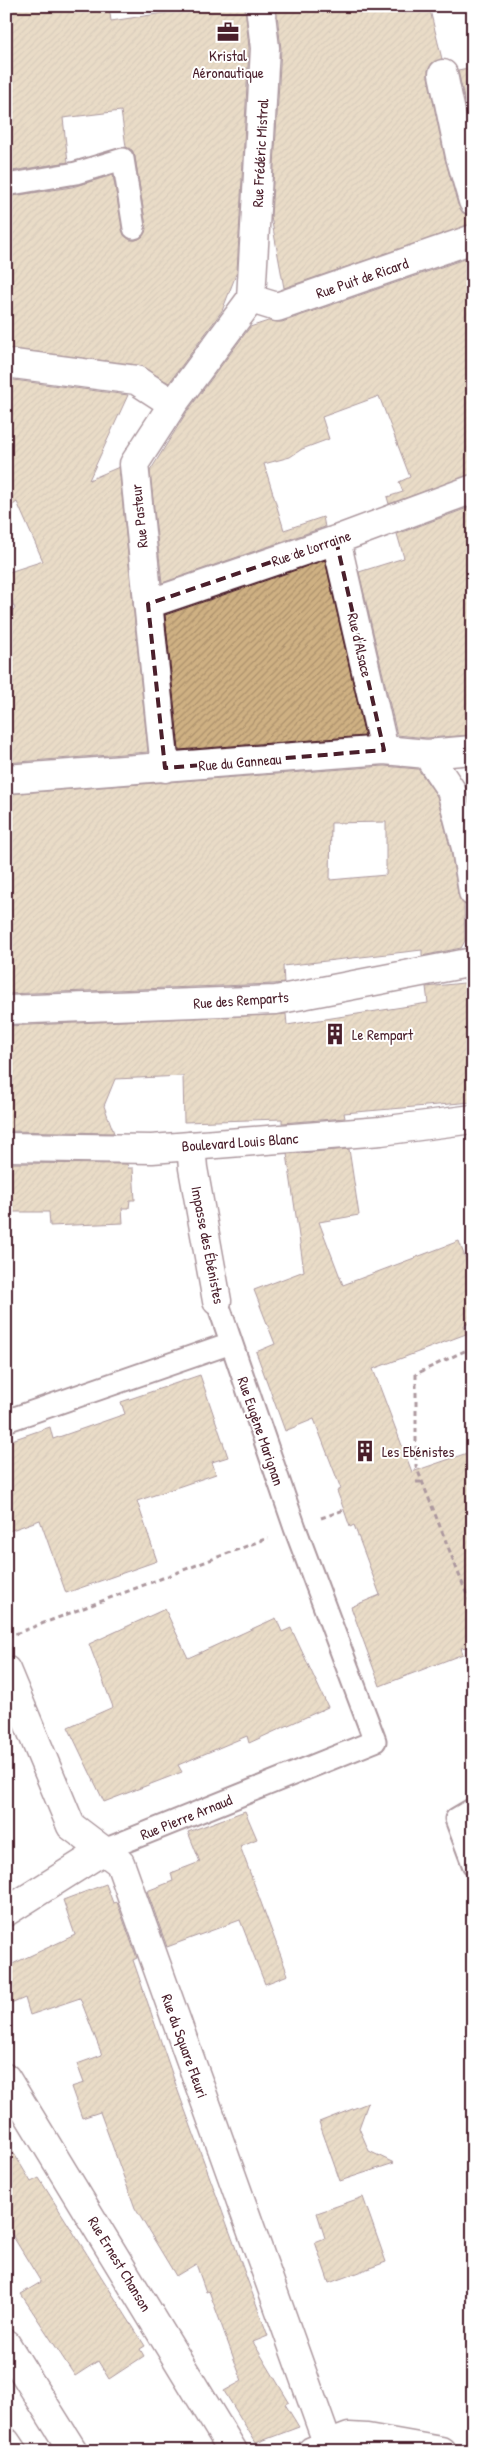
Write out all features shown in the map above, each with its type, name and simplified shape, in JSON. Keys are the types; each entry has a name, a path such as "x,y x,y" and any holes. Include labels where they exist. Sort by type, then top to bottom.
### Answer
{"street":[{"name":"Rue Frédéric Mistral","path":"251,299 264,48 260,6"},
{"path":"444,74 460,156 473,201"},
{"name":"Rue Puit de Ricard","path":"251,299 277,308 473,239"},
{"name":"Rue Pasteur","path":"165,768 134,464 173,404 251,299"},
{"path":"6,363 136,380 173,404"},
{"name":"Rue de Lorraine","path":"148,604 336,540 473,489"},
{"name":"Rue d'Alsace","path":"336,540 384,750"},
{"name":"Rue du Canneau","path":"6,779 384,750 427,754 473,750"},
{"path":"427,754 451,790 466,848 473,892"},
{"name":"Rue des Remparts","path":"6,1010 276,1000 473,962"},
{"name":"Boulevard Louis Blanc","path":"6,1147 152,1149 381,1131 473,1119"},
{"name":"Impasse des Ébénistes","path":"191,1146 193,1168 217,1301"},
{"name":"Rue du Square Fleuri","path":"6,1670 71,1826 120,1863 320,2448"},
{"name":"Rue Pierre Arnaud","path":"6,1912 104,1850"},
{"name":"Rue Ernest Chanson","path":"6,2078 233,2451"},
{"path":"6,2344 73,2451"},
{"path":"320,2448 349,2438 367,2438 441,2451"},
{"path":"6,2442 12,2451"}],"lane":[{"path":"6,185 76,173 122,159 134,228"},
{"name":"Impasse des Ébénistes","path":"217,1301 231,1343"},
{"path":"6,1421 231,1343"},
{"name":"Rue Eugène Marignan","path":"231,1343 374,1741"},
{"name":"Rue Pierre Arnaud","path":"104,1850 374,1741"},
{"path":"473,1809 456,1819 473,1864"}],"path":[{"path":"473,1347 416,1374 416,1466 473,1610"},
{"path":"416,1482 423,1482"},
{"path":"6,1637 344,1510"}],"highlighted area":[{"path":"336,540 384,750 165,768 148,604"}],"water":[{"path":"118,6 141,6 140,10 124,12"}],"building":[{"path":"6,6 109,6 111,21 191,9 190,6 245,6 249,48 237,272 222,311 169,383 138,365 6,348 6,197 72,187 113,175 124,235 130,240 136,240 142,237 146,227 135,157 132,150 126,147 121,111 63,118 68,162 6,172"},
{"path":"276,6 429,6 442,59 432,63 428,70 428,77 445,159 458,205 463,213 473,216 473,224 284,288 271,217 281,49"},
{"path":"473,67 473,141 458,70"},
{"path":"473,256 473,474 389,504 387,497 403,492 399,482 410,477 379,396 322,417 329,439 302,449 290,457 264,464 284,530 323,517 325,527 162,583 150,471 186,413 250,327 268,321 282,322"},
{"path":"6,379 128,395 89,480 119,467 148,752 6,763 6,612 15,609 6,587 6,573 43,561 17,502 6,510"},
{"path":"473,506 473,735 427,738 397,735 359,572 404,558 397,534"},
{"path":"325,560 365,736 179,750 165,615"},
{"path":"384,766 418,769 437,796 451,851 458,894 464,904 465,941 461,948 422,956 422,950 283,966 284,983 6,994 6,794","holes":["386,822 386,875 330,880 331,823"]},
{"path":"473,982 473,1102 344,1113 345,1118 282,1123 282,1119 184,1122 183,1076 115,1079 104,1106 114,1133 6,1131 6,1026 286,1014 287,1025 428,1003 426,987"},
{"name":"Les Ebénistes","path":"349,1149 359,1215 319,1222 343,1285 459,1241 473,1279 473,1322 464,1325 466,1334 373,1369 412,1472 473,1451 473,1646 461,1648 463,1654 380,1686 351,1607 380,1595 354,1525 350,1527 337,1491 341,1489 314,1419 285,1431 256,1352 275,1344 254,1290 304,1271 287,1154"},
{"path":"6,1163 127,1164 128,1168 133,1168 135,1200 130,1200 129,1208 122,1208 123,1223 50,1226 49,1212 6,1212"},
{"path":"200,1375 228,1457 212,1462 216,1474 137,1501 157,1561 66,1593 40,1520 6,1532 6,1442 50,1427 53,1439 125,1414 121,1402"},
{"path":"165,1609 188,1658 276,1618 282,1632 291,1628 328,1707 249,1743 247,1736 178,1765 182,1772 104,1802 68,1727 113,1707 89,1644"},
{"path":"245,1811 257,1839 240,1846 288,1975 265,1984 240,1920 167,1947 147,1891 173,1881 171,1873 200,1862 188,1832"},
{"path":"106,1884 113,1903 117,1902 137,1958 133,1960 178,2091 268,2336 253,2342 289,2402 285,2404 299,2427 256,2443 224,2391 242,2381 209,2291 206,2292 196,2264 176,2276 135,2208 100,2112 82,2118 71,2087 84,2083 77,2064 102,2055 80,1998 30,2015 25,1998 6,2006 6,1967 75,1935 63,1900"},
{"path":"368,2103 359,2128 369,2151 394,2163 340,2181 319,2122"},
{"path":"6,2140 31,2182 39,2178 145,2346 140,2349 144,2356 109,2379 98,2361 75,2376 21,2294 41,2282 6,2225"},
{"path":"363,2197 386,2262 329,2283 315,2242 325,2238 317,2213"}],"place":[{"name":"Kristal Aéronautique","path":"228,32"},
{"name":"Le Rempart","path":"335,1034"},
{"name":"Les Ebénistes","path":"365,1451"}]}
